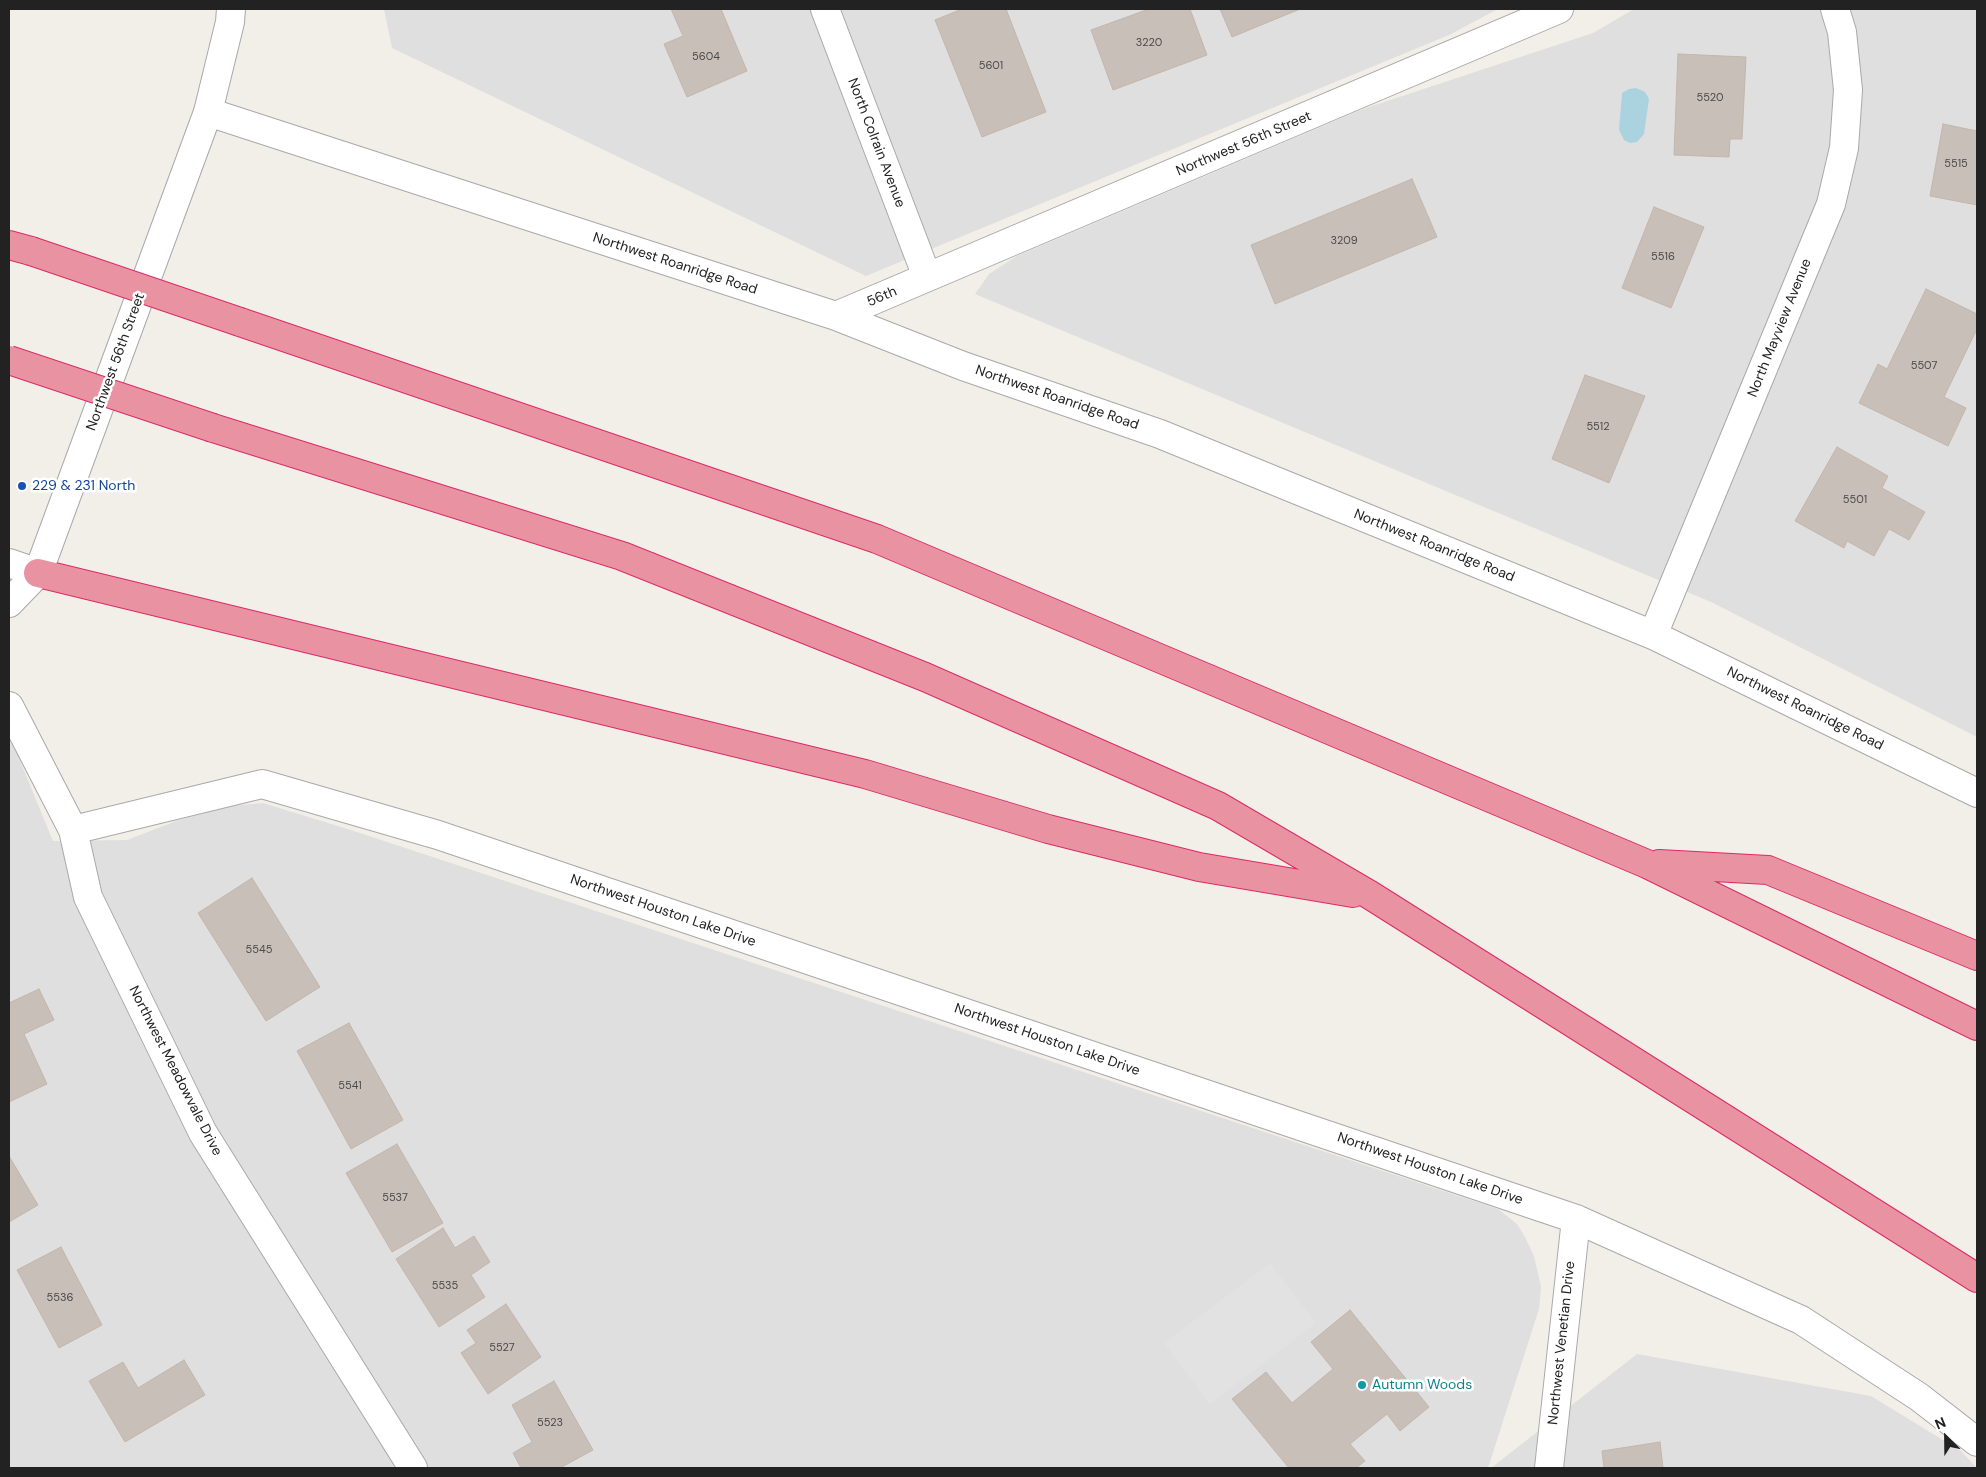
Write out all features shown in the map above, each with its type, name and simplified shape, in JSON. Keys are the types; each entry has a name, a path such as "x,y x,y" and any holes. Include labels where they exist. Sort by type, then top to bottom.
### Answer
{"highway":[{"path":"20,248 877,539 1647,864 1977,1026"},
{"path":"9,360 213,428 622,556 916,673 1218,806 1370,895 1977,1278"},
{"path":"38,573 865,774 1048,829 1199,867 1370,895"},
{"path":"1647,864 1768,870 1977,956"}],"street":[{"path":"208,112 230,22 231,9"},
{"name":"North Colrain Avenue","path":"826,9 928,277"},
{"name":"Northwest 56th Street","path":"928,277 1559,9"},
{"name":"North Mayview Avenue","path":"1653,635 1831,204 1844,148 1848,90 1842,32 1835,9"},
{"name":"Northwest Roanridge Road","path":"208,112 836,316 964,366 1160,434 1653,635 1977,793"},
{"name":"Northwest 56th Street","path":"9,603 38,573 208,112"},
{"name":"56th","path":"836,316 928,277"},
{"path":"9,563 38,573"},
{"name":"Northwest Meadowvale Drive","path":"9,706 73,830 88,898 203,1133 413,1468"},
{"name":"Northwest Houston Lake Drive","path":"73,830 262,784 438,835 1576,1219 1800,1320 1919,1397 1977,1442"},
{"name":"Northwest Venetian Drive","path":"1549,1468 1576,1219"}],"shaded area":[{"path":"384,9 1498,9 1449,35 866,276 392,48"},
{"path":"1634,9 1977,9 1977,737 1711,602 975,294 989,274 1017,256 1363,109 1593,33"},
{"path":"9,734 53,841 127,840 179,820 230,806 263,803 354,831 1498,1209 1517,1224 1525,1237 1534,1256 1541,1287 1539,1309 1488,1468 9,1468"},
{"path":"1270,1263 1316,1323 1210,1404 1164,1343"},
{"path":"1637,1354 1871,1396 1961,1451 1977,1468 1491,1468"}],"water":[{"path":"1636,88 1645,92 1649,99 1644,134 1637,142 1630,143 1624,140 1619,130 1622,93"}],"building":[{"path":"671,9 721,9 747,71 687,97 664,44 683,36"},
{"path":"962,9 1006,9 1046,112 982,137 935,20"},
{"path":"1149,9 1190,9 1207,55 1113,90 1091,30"},
{"path":"1220,9 1300,9 1232,37"},
{"path":"1678,54 1746,57 1742,139 1730,139 1729,157 1674,155"},
{"path":"1943,124 1977,131 1977,205 1930,196"},
{"path":"1412,179 1437,237 1275,304 1251,245"},
{"path":"1654,207 1704,227 1671,308 1622,288"},
{"path":"1926,289 1977,314 1977,329 1944,397 1966,408 1948,446 1859,403 1878,364 1887,369"},
{"path":"1585,375 1645,396 1609,483 1552,459"},
{"path":"1837,447 1888,476 1882,488 1925,512 1909,540 1889,529 1874,556 1847,541 1844,548 1795,521"},
{"path":"252,878 320,987 266,1021 198,913"},
{"path":"39,989 54,1020 24,1034 47,1084 9,1102 9,1003"},
{"path":"349,1023 403,1120 351,1149 297,1051"},
{"path":"397,1144 443,1223 392,1252 346,1173"},
{"path":"9,1156 38,1205 9,1222"},
{"path":"443,1228 455,1248 474,1236 490,1262 471,1275 485,1297 439,1327 396,1259"},
{"path":"61,1247 102,1325 59,1348 17,1270"},
{"path":"506,1304 541,1357 488,1394 461,1353 476,1343 467,1330"},
{"name":"Autumn Woods","path":"1350,1310 1429,1407 1400,1431 1387,1414 1350,1444 1365,1461 1356,1468 1289,1468 1232,1399 1266,1372 1292,1403 1333,1369 1311,1342"},
{"path":"184,1360 205,1395 125,1442 89,1381 123,1362 138,1388"},
{"path":"554,1381 593,1450 560,1468 521,1468 513,1453 532,1442 512,1405"},
{"path":"1660,1442 1663,1468 1604,1468 1602,1451"}],"place":[{"name":"229 & 231 North","path":"22,486"},
{"name":"Autumn Woods","path":"1362,1385"}]}
